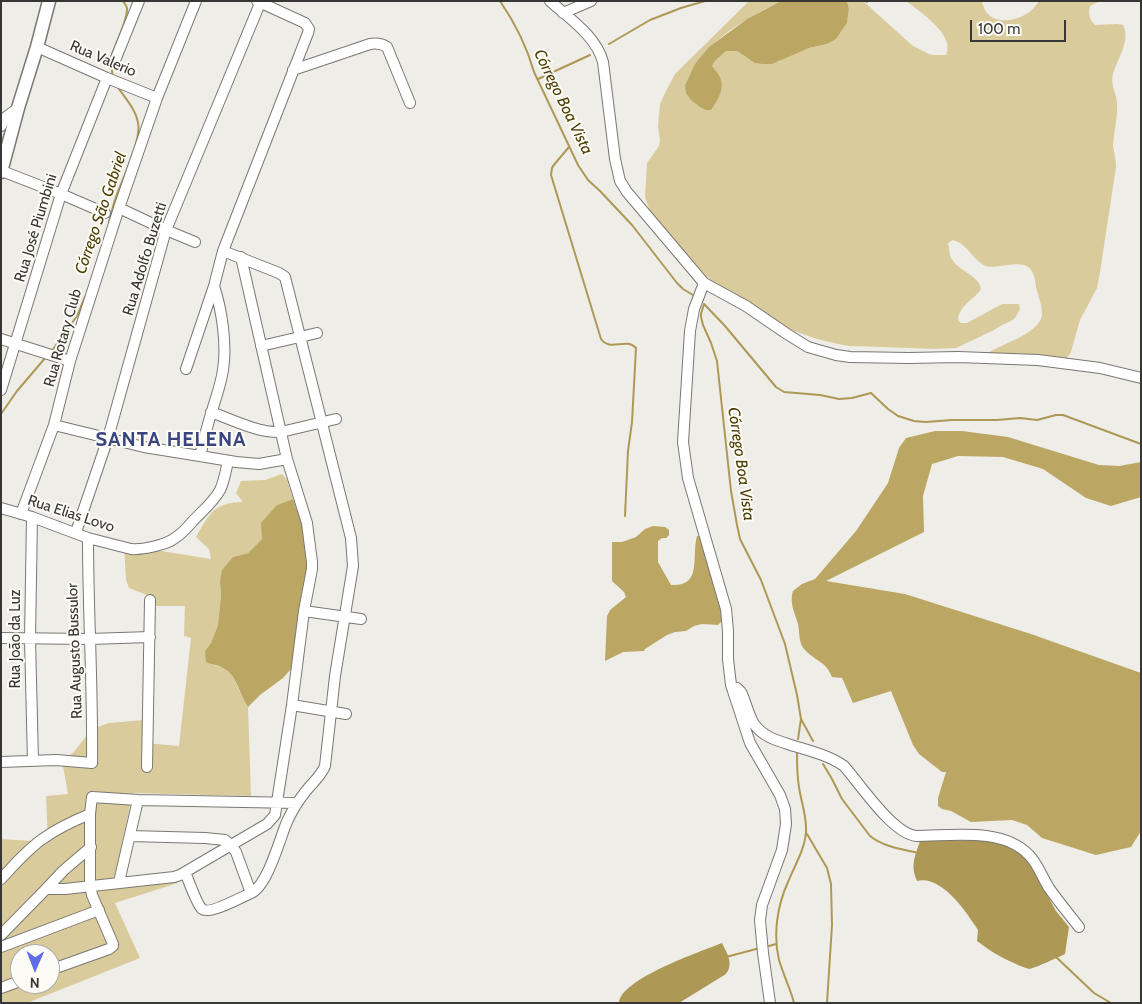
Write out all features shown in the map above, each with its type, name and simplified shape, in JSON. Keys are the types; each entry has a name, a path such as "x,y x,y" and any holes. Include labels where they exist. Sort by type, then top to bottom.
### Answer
{"main road":[{"path":"1,172 49,1"}],"street":[{"path":"114,63 139,1"},
{"name":"Rua Rotary Club","path":"21,514 54,425 70,361 119,208 157,98 196,1"},
{"path":"550,1 589,37 597,47 603,62 613,152 620,181 627,192 704,283 746,306 808,347 836,355 1038,360 1100,368 1141,378"},
{"path":"564,13 591,1"},
{"path":"186,369 214,286 223,251 309,29 305,23 260,2"},
{"name":"Rua Adolfo Buzetti","path":"76,532 108,438 166,230 260,2"},
{"path":"293,70 377,43 386,47 410,103"},
{"name":"Rua Valerio","path":"37,47 157,98"},
{"name":"Rua José Piumbini","path":"1,390 61,194 111,79"},
{"path":"1,126 6,117 18,108"},
{"path":"1,172 61,194 105,213"},
{"path":"119,208 195,242"},
{"path":"185,872 201,908 209,911 251,893 266,876 289,817 297,803 326,766 331,712 353,566 351,538 284,277 279,273 223,251"},
{"path":"46,889 174,877 268,824 275,814 304,611 312,569 307,523 287,459 240,257"},
{"path":"704,283 694,309 690,331 683,442 688,478 726,609 728,659 732,688 750,743 780,795 785,809 786,824 782,850 762,905 760,920 770,1003"},
{"path":"200,456 224,368 223,329 214,286"},
{"path":"261,346 317,333"},
{"path":"1,338 70,361"},
{"path":"211,412 269,432 281,432 336,419"},
{"path":"54,425 144,448 246,464 259,464 287,459"},
{"name":"Rua Elias Lovo","path":"1,508 76,532 88,538 131,549 149,547 175,539 208,506 219,491 228,461"},
{"name":"Rua João da Luz","path":"32,517 30,638 34,761"},
{"name":"Rua Augusto Bussulor","path":"34,761 56,760 92,764 93,730 88,538"},
{"path":"147,767 150,600"},
{"path":"304,611 361,619"},
{"path":"1,638 90,639 150,637"},
{"path":"732,688 737,688 741,692 753,722 759,730 779,742 838,761 888,818 905,833 916,836 987,836 998,838 1021,848 1030,855 1048,887 1079,927"},
{"path":"292,705 346,714"},
{"path":"1,762 34,761"},
{"path":"60,966 113,946 90,886 90,814 92,797 138,800 297,803"},
{"path":"119,882 138,800"},
{"path":"1,879 28,851 42,840 67,824 90,814"},
{"path":"275,814 289,817"},
{"path":"130,836 225,840 236,852 251,893"},
{"path":"1,935 64,870 91,848"},
{"path":"1,947 99,910"}],"shaded area":[{"path":"749,1 781,1 725,34 702,57 693,70 685,85 691,100 706,110 721,80 712,66 726,51 737,51 746,57 778,62 809,48 827,44 836,39 847,23 849,9 847,1 863,1 913,46 934,55 946,55 948,47 946,40 935,24 906,1 982,1 989,15 995,19 1010,20 1031,11 1039,1 1100,1 1090,6 1089,9 1090,18 1095,25 1123,25 1125,31 1124,44 1112,78 1117,102 1113,145 1116,167 1100,272 1097,288 1080,320 1071,352 1065,361 1008,365 991,363 987,359 988,353 1029,332 1040,320 1042,310 1034,277 1032,271 1024,265 986,266 977,260 963,245 953,240 948,243 951,258 959,267 977,280 981,289 961,310 958,320 961,323 967,323 1002,304 1019,304 1020,309 1011,321 956,348 935,349 849,346 817,339 788,329 731,300 672,242 652,217 645,197 647,163 659,146 660,141 658,126 660,104 675,74"},
{"path":"781,1 847,1 849,9 847,23 836,39 827,44 809,48 772,64 755,63 737,51 726,51 712,66 720,76 722,88 711,110 700,107 691,100 686,93 685,85 695,64 709,47 747,19"},
{"path":"935,431 962,431 1008,437 1099,465 1119,466 1141,462 1141,497 1111,506 1086,498 1043,469 1003,457 958,456 932,464 923,496 924,532 826,581 905,594 1031,634 1141,673 1141,831 1131,847 1096,855 1042,838 1027,825 1012,820 971,822 951,811 942,809 938,806 938,798 946,772 942,772 919,754 913,745 891,691 853,703 842,678 832,677 827,668 809,654 801,644 792,604 793,591 802,584 815,579 856,531 888,483 899,448 906,438"},
{"path":"282,474 287,480 293,499 277,505 262,539 248,553 233,557 220,582 221,595 218,625 211,643 205,651 215,666 223,667 231,674 248,707 251,796 133,793 113,884 176,880 178,883 115,903 140,958 60,990 60,944 10,944 10,994 50,994 27,1003 1,1003 1,839 48,842 46,796 68,794 62,760 73,753 92,729 109,723 144,720 145,743 179,746 191,638 184,636 185,606 155,606 152,597 129,588 126,580 124,545 211,559 209,549 196,537 209,516 219,507 243,502 236,493 241,481 265,480"},
{"path":"293,499 304,530 307,565 302,610 291,669 248,707 233,676 225,669 206,662 205,651 211,643 218,625 222,570 233,557 248,553 262,539 261,523 277,505"},
{"path":"653,526 665,527 669,530 669,535 666,538 658,541 658,562 671,585 688,581 692,576 697,536 701,536 708,543 723,620 718,625 702,624 686,631 675,632 667,635 644,651 623,652 605,661 607,616 610,610 626,597 624,592 612,581 612,542 622,542 636,537 645,529"},
{"path":"983,840 1004,844 1020,852 1030,864 1056,911 1069,927 1065,954 1029,969 1007,960 977,941 978,930 952,896 935,884 917,881 914,865 920,841"},
{"path":"722,943 730,962 726,974 679,1003 619,1003 623,994 647,976 681,959"}],"waterway":[{"name":"Córrego São Gabriel","path":"111,57 127,13 127,8 123,1"},
{"name":"Córrego Boa Vista","path":"500,1 520,35 534,72 578,165 588,180 632,225 677,283 693,295"},
{"path":"609,44 650,20 705,1"},
{"path":"538,79 590,55"},
{"name":"Córrego São Gabriel","path":"111,65 113,77"},
{"name":"Córrego São Gabriel","path":"109,223 115,200 131,160 138,130 135,113 117,86"},
{"path":"569,147 553,166 551,175 601,339 605,343 613,345 628,344 636,348 625,516"},
{"name":"Córrego São Gabriel","path":"51,352 77,316 85,297"},
{"path":"798,739 801,719 785,644 761,580 740,539 731,491 717,361 701,317 704,304 776,387 784,392 820,395 839,399 871,393 898,416 914,421 926,422 1020,418 1037,420 1063,415 1141,444"},
{"name":"Córrego São Gabriel","path":"1,414 17,391 46,357"},
{"path":"801,719 813,741"},
{"name":"Córrego Boa Vista","path":"794,1003 779,960 776,931 784,891 801,851 806,832 805,815 798,779 797,753"},
{"path":"823,764 842,799 870,836 887,845 918,853"},
{"path":"807,834 827,868 831,884 832,925 827,1003"},
{"name":"Córrego Boa Vista","path":"769,946 776,944"},
{"path":"726,957 760,948"},
{"path":"1056,957 1094,993 1111,1003"}],"district":[{"name":"SANTA HELENA","path":"171,440"}]}
